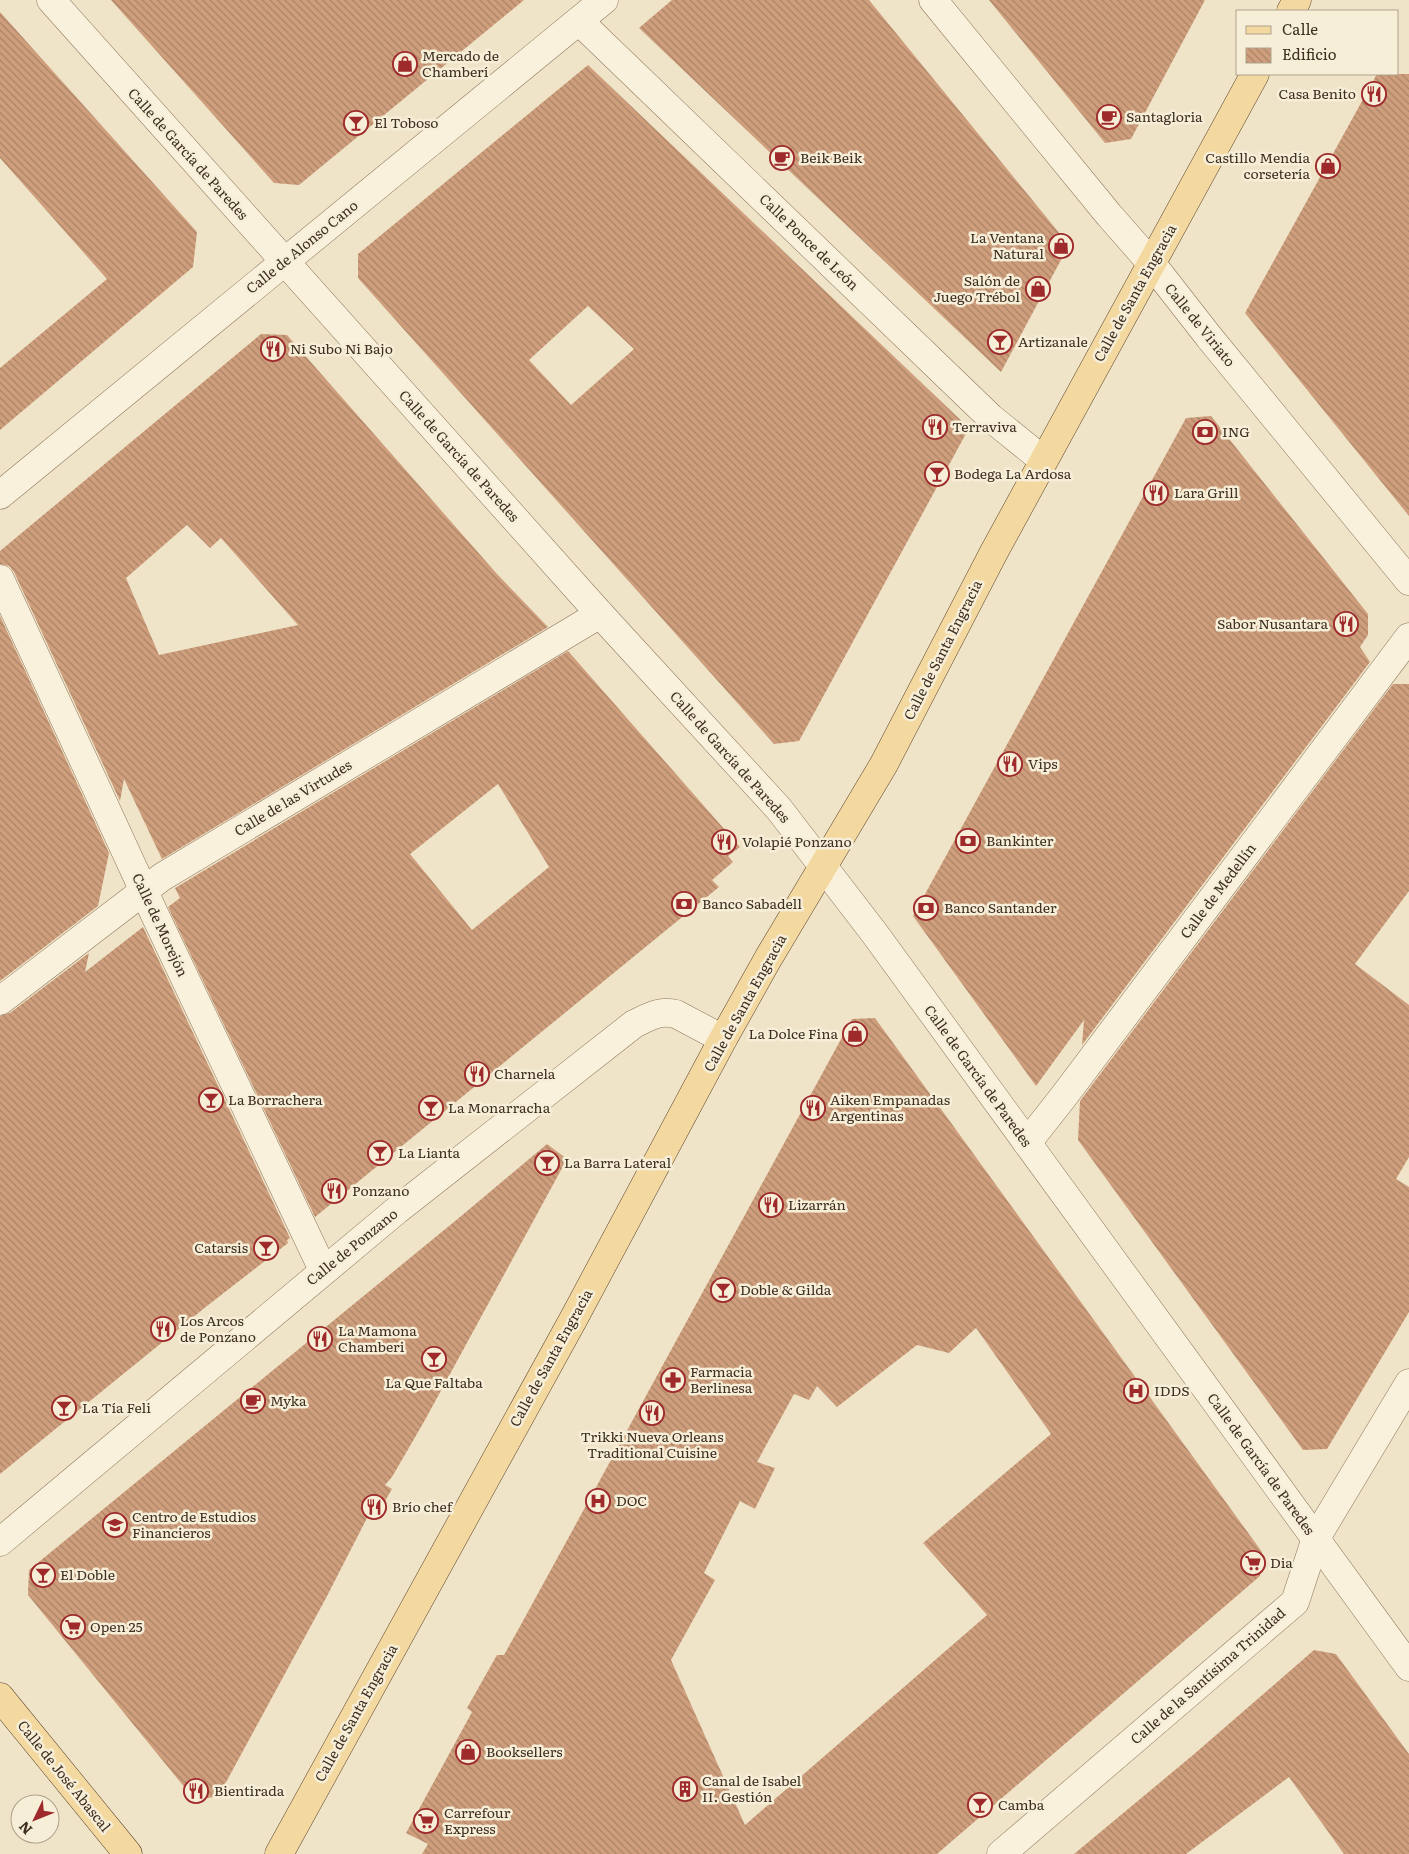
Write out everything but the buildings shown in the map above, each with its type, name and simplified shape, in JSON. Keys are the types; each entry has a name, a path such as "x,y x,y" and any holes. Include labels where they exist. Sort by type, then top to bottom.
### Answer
{"main road":[{"name":"Calle de Santa Engracia","path":"279,1854 578,1309 723,1039 769,957 884,764 1043,460 1255,75"},
{"name":"Calle de José Abascal","path":"0,1697 128,1854"}],"street":[{"name":"Calle de García de Paredes","path":"51,0 600,614 779,810 875,934 1409,1667"},
{"name":"Calle de Alonso Cano","path":"0,494 604,0"},
{"name":"Calle de Viriato","path":"933,0 1109,215 1152,264 1203,330 1409,582"},
{"name":"Calle Ponce de León","path":"579,21 991,418 1043,460"},
{"name":"Calle de Morejón","path":"0,579 323,1270"},
{"name":"Calle de las Virtudes","path":"0,1001 162,877 600,614"},
{"name":"Calle de Medellín","path":"1027,1143 1409,637"},
{"name":"Calle de Ponzano","path":"0,1542 323,1270 634,1024 657,1013 676,1014 723,1039"},
{"name":"Calle de la Santísima Trinidad","path":"1001,1854 1295,1602 1316,1538 1409,1383"}],"place":[{"name":"Mercado de Chamberí","path":"405,64"},
{"name":"Casa Benito","path":"1374,94"},
{"name":"Santagloria","path":"1109,117"},
{"name":"El Toboso","path":"356,123"},
{"name":"Beik Beik","path":"782,158"},
{"name":"Castillo Mendía corsetería","path":"1328,166"},
{"name":"La Ventana Natural","path":"1061,246"},
{"name":"Salón de Juego Trébol","path":"1038,289"},
{"name":"Artizanale","path":"1000,342"},
{"name":"Ni Subo Ni Bajo","path":"273,349"},
{"name":"Terraviva","path":"935,427"},
{"name":"ING","path":"1205,432"},
{"name":"Bodega La Ardosa","path":"937,474"},
{"name":"Lara Grill","path":"1156,493"},
{"name":"Sabor Nusantara","path":"1346,624"},
{"name":"Vips","path":"1010,764"},
{"name":"Bankinter","path":"968,841"},
{"name":"Volapié Ponzano","path":"724,842"},
{"name":"Banco Sabadell","path":"684,904"},
{"name":"Banco Santander","path":"926,908"},
{"name":"La Dolce Fina","path":"855,1034"},
{"name":"Charnela","path":"477,1074"},
{"name":"La Borrachera","path":"211,1100"},
{"name":"La Monarracha","path":"431,1108"},
{"name":"Aiken Empanadas Argentinas","path":"813,1108"},
{"name":"La Lianta","path":"380,1153"},
{"name":"La Barra Lateral","path":"547,1163"},
{"name":"Ponzano","path":"334,1191"},
{"name":"Lizarrán","path":"771,1205"},
{"name":"Catarsis","path":"266,1248"},
{"name":"Doble & Gilda","path":"723,1290"},
{"name":"Los Arcos de Ponzano","path":"163,1329"},
{"name":"La Mamona Chamberi","path":"320,1339"},
{"name":"La Que Faltaba","path":"434,1359"},
{"name":"Farmacia Berlinesa","path":"673,1380"},
{"name":"IDDS","path":"1136,1391"},
{"name":"Myka","path":"253,1401"},
{"name":"La Tía Feli","path":"64,1408"},
{"name":"Trikki Nueva Orleans Traditional Cuisine","path":"652,1413"},
{"name":"DOC","path":"598,1501"},
{"name":"Brío chef","path":"374,1507"},
{"name":"Centro de Estudios Financieros","path":"115,1525"},
{"name":"Dia","path":"1253,1563"},
{"name":"El Doble","path":"43,1575"},
{"name":"Open 25","path":"73,1627"},
{"name":"Booksellers","path":"468,1752"},
{"name":"Canal de Isabel II. Gestión","path":"685,1789"},
{"name":"Bientirada","path":"196,1791"},
{"name":"Camba","path":"980,1805"},
{"name":"Carrefour Express","path":"426,1821"}]}
